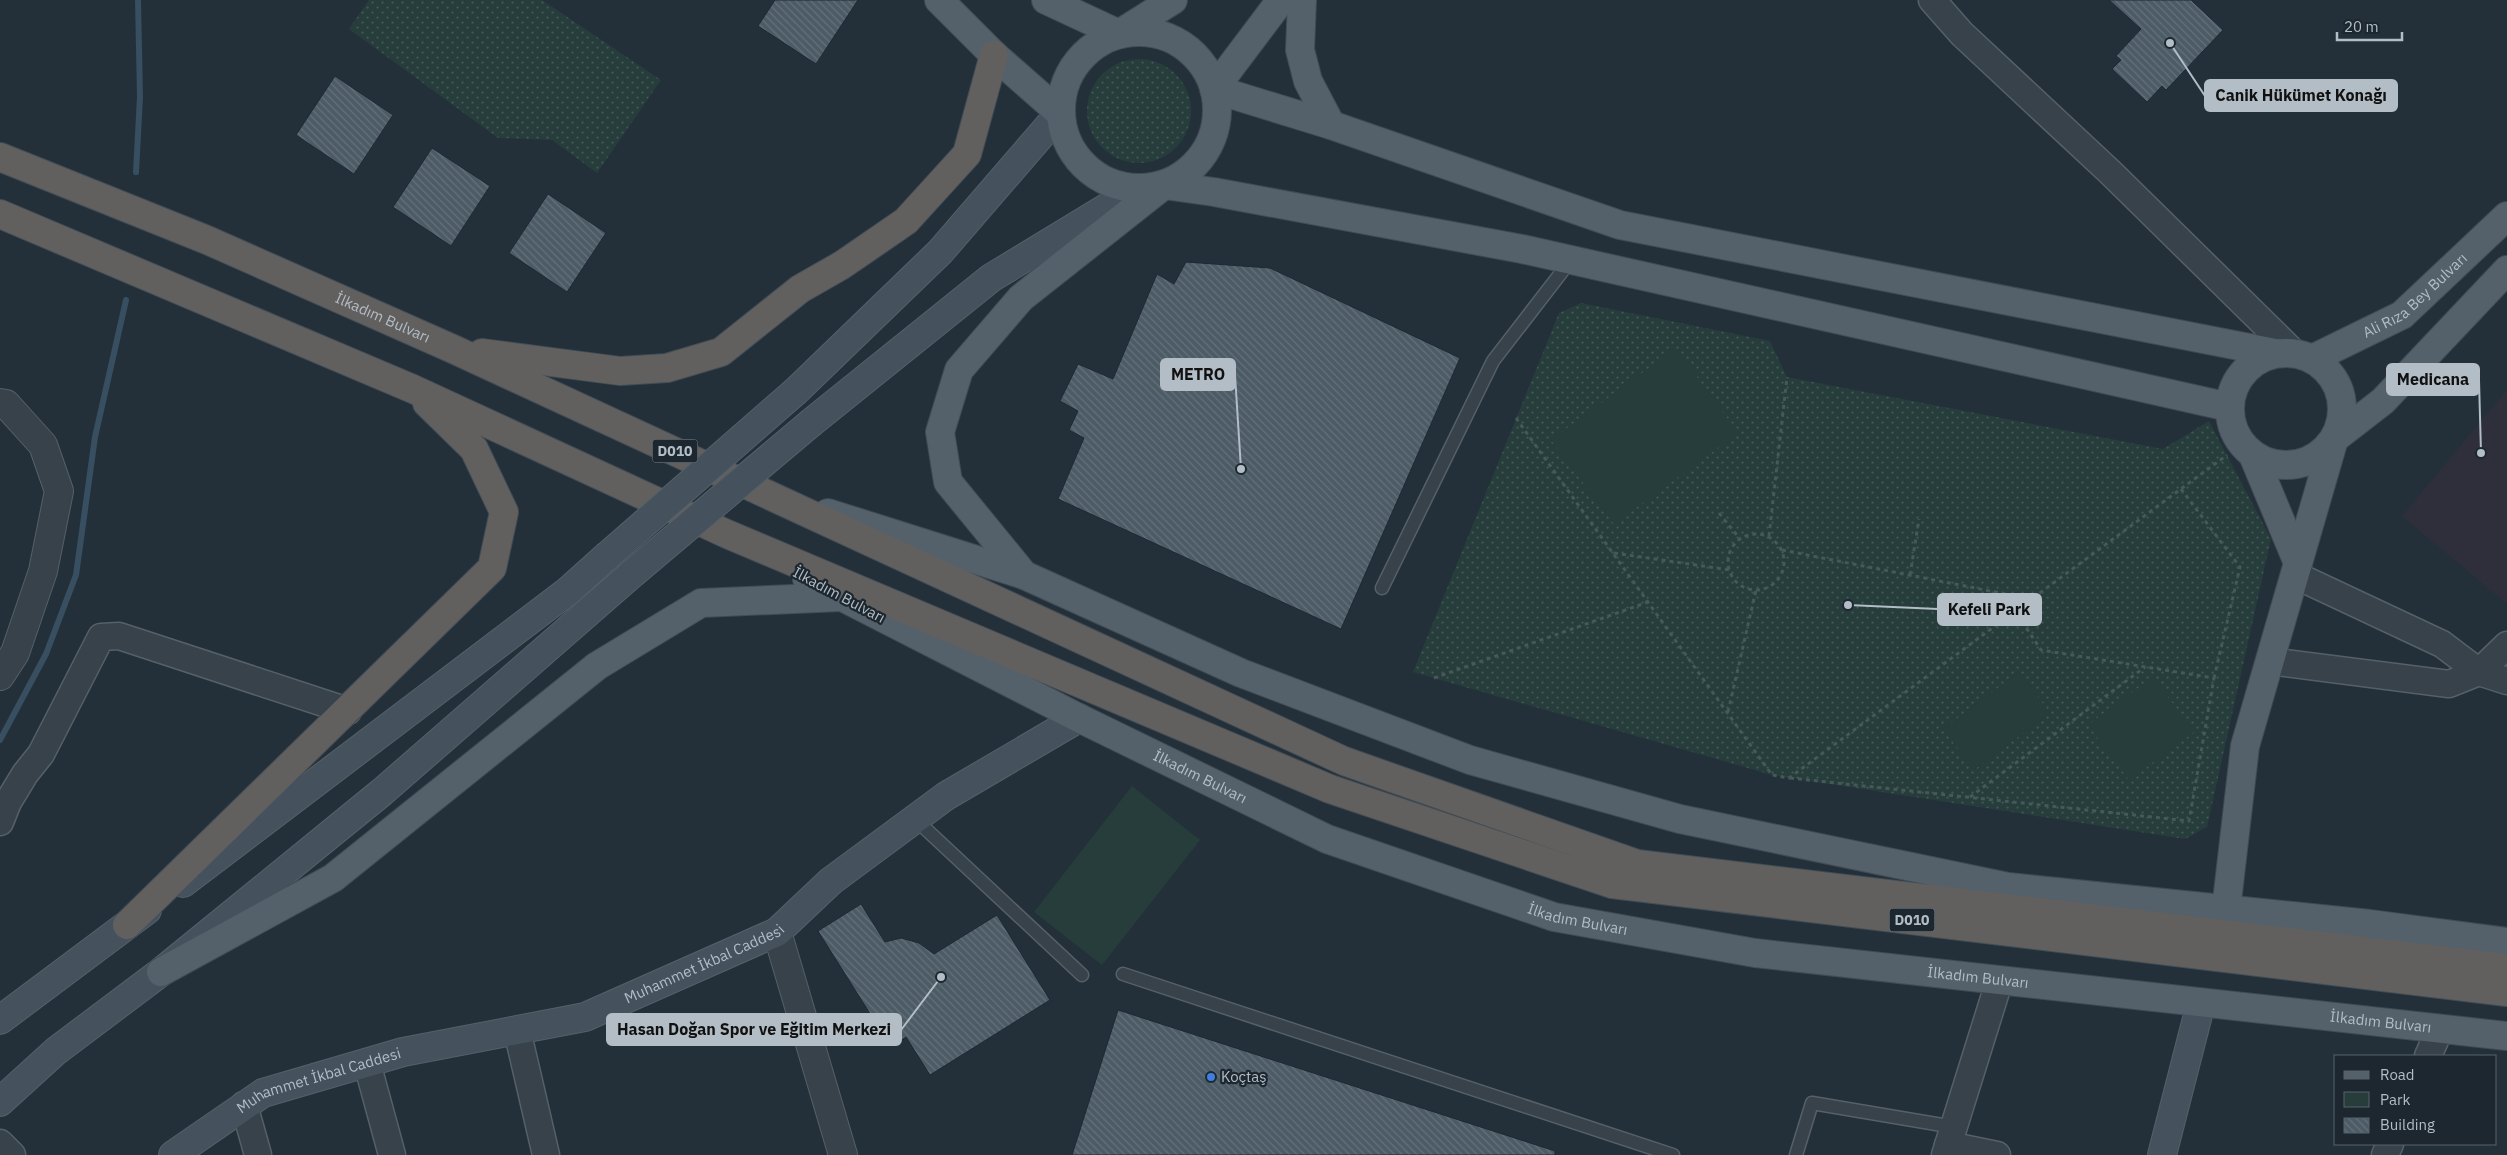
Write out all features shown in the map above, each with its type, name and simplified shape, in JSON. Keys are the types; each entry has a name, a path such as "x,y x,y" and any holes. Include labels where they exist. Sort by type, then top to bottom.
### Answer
{"highway":[{"path":"453,349 620,372 667,368 721,352 800,289 842,265 906,221 967,154 994,55"},
{"name":"İlkadım Bulvarı","path":"0,157 206,240 453,349 1344,761 1637,864 2507,968"},
{"name":"İlkadım Bulvarı","path":"0,214 414,389 727,534 1330,789 1612,884 2507,992"},
{"path":"127,925 348,711 492,568 504,512 474,449 414,389"}],"main road":[{"path":"939,0 994,55 1060,114"},
{"path":"0,1102 56,1051 161,972 382,792 633,573 812,422 991,278 1111,205 1164,185 1185,174 1202,157 1213,136 1217,113 1214,89 1204,67 1188,49 1174,41 1143,32 1119,34 1046,0"},
{"path":"1173,0 1119,34 1095,45 1075,63 1064,87 1060,114 1065,137 1077,158 1095,175 1116,185 1140,189 1164,185 1214,192 1571,260 2229,407"},
{"path":"1214,89 1281,0"},
{"path":"1302,0 1300,50 1308,82 1331,125"},
{"path":"1214,89 1331,125 1620,225 2293,355 2327,370 2340,394 2342,403 2341,422 2334,438 2245,746 2226,910"},
{"path":"0,1020 568,591 796,391 940,252 1060,114"},
{"path":"1024,575 948,482 940,432 958,370 1021,298 1164,185"},
{"name":"Ali Rıza Bey Bulvarı","path":"2293,355 2402,315 2507,216"},
{"path":"2293,355 2257,360 2243,372 2233,389 2229,407 2232,426 2240,442 2253,455 2270,463 2288,465 2306,462 2322,452 2334,438 2383,401 2507,270"},
{"path":"2253,455 2296,569"},
{"name":"İlkadım Bulvarı","path":"760,490 1024,575 1241,673 1489,766 1680,819 2008,887 2370,924 2507,942"},
{"name":"İlkadım Bulvarı","path":"727,534 841,597 1079,718 1327,839 1554,917 1755,953 1999,982 2507,1036"},
{"path":"161,972 333,878 597,666 701,603 841,597"},
{"name":"Muhammet İkbal Caddesi","path":"173,1155 263,1093 403,1052 585,1017 777,932 831,881 946,796 1079,718"},
{"path":"2162,1155 2200,1003"}],"street":[{"path":"1932,0 1962,34 2111,173 2293,355"},
{"path":"0,403 6,404 43,445 59,491 43,571 15,653 0,676"},
{"path":"2296,569 2442,644 2479,672 2507,681"},
{"path":"0,822 8,802 25,774 41,754 101,637 118,636 348,711"},
{"path":"2270,661 2449,684 2479,672 2507,645"},
{"path":"777,932 843,1155"},
{"path":"1997,1155 1949,1142 1999,982"},
{"path":"2428,1055 2440,1029"},
{"path":"517,1030 546,1155"},
{"path":"367,1062 392,1155"},
{"path":"244,1105 258,1155"},
{"path":"0,1143 12,1155"}],"lane":[{"path":"1382,588 1493,361 1571,260"},
{"path":"915,820 1082,976"},
{"path":"1123,974 1673,1155"},
{"path":"1796,1155 1812,1103 1949,1142"}],"path":[{"path":"1768,536 1787,377"},
{"path":"1516,418 1772,775 2189,821 2214,678 2240,567 2181,489"},
{"path":"1789,778 2227,455"},
{"path":"1718,513 1740,539"},
{"path":"1910,575 1919,519"},
{"path":"1749,534 1768,536 1782,550 1784,569 1772,585 1756,590 1739,584 1730,570 1730,552 1740,539 1749,534"},
{"path":"1782,550 2031,599"},
{"path":"1613,553 1730,570"},
{"path":"1728,713 1756,590"},
{"path":"1434,678 1648,602"},
{"path":"2015,611 2041,650 2214,678"},
{"path":"1970,797 2145,666"}],"shaded area":[{"path":"2507,390 2507,602 2506,603 2402,516"}],"green space":[{"path":"369,0 542,0 661,80 597,173 552,140 498,138 349,29"},
{"path":"1139,59 1159,63 1176,74 1187,91 1191,111 1187,131 1176,148 1159,159 1139,163 1119,159 1102,148 1091,131 1087,111 1091,91 1102,74 1119,63"},
{"path":"1581,303 1770,341 1787,377 2163,449 2209,421 2271,539 2207,827 2185,839 1772,775 1413,672 1559,313"},
{"path":"1676,348 1738,433 1614,524 1551,440"},
{"path":"2019,672 2050,713 1974,770 1943,729"},
{"path":"2153,677 2194,732 2129,780 2088,725"},
{"path":"1132,786 1200,840 1102,965 1034,912"}],"building":[{"path":"775,0 858,0 816,64 758,26"},
{"path":"2109,0 2191,0 2223,30 2166,90 2162,86 2147,102 2112,69 2121,60 2116,56 2141,29"},
{"path":"335,76 393,115 354,174 296,135"},
{"path":"432,148 490,186 451,246 393,207"},
{"path":"548,194 606,233 567,292 509,253"},
{"path":"1186,262 1270,268 1460,358 1341,629 1058,499 1084,438 1069,430 1078,411 1060,401 1078,364 1113,379 1157,274 1174,284"},
{"path":"861,904 885,942 901,938 919,943 934,954 997,915 1050,1000 930,1075 906,1037 891,1047 818,931"},
{"name":"Koçtaş","path":"1118,1010 1555,1151 1555,1155 1072,1155"}],"waterway":[{"path":"136,172 140,97 138,0"},
{"path":"0,740 46,654 76,575 95,437 126,300"}],"place":[{"name":"Canik Hükümet Konağı","path":"2170,43"},
{"name":"Medicana","path":"2481,453"},
{"name":"METRO","path":"1241,469"},
{"name":"Kefeli Park","path":"1848,605"},
{"name":"Hasan Doğan Spor ve Eğitim Merkezi","path":"941,977"},
{"name":"Koçtaş","path":"1211,1077"}]}
